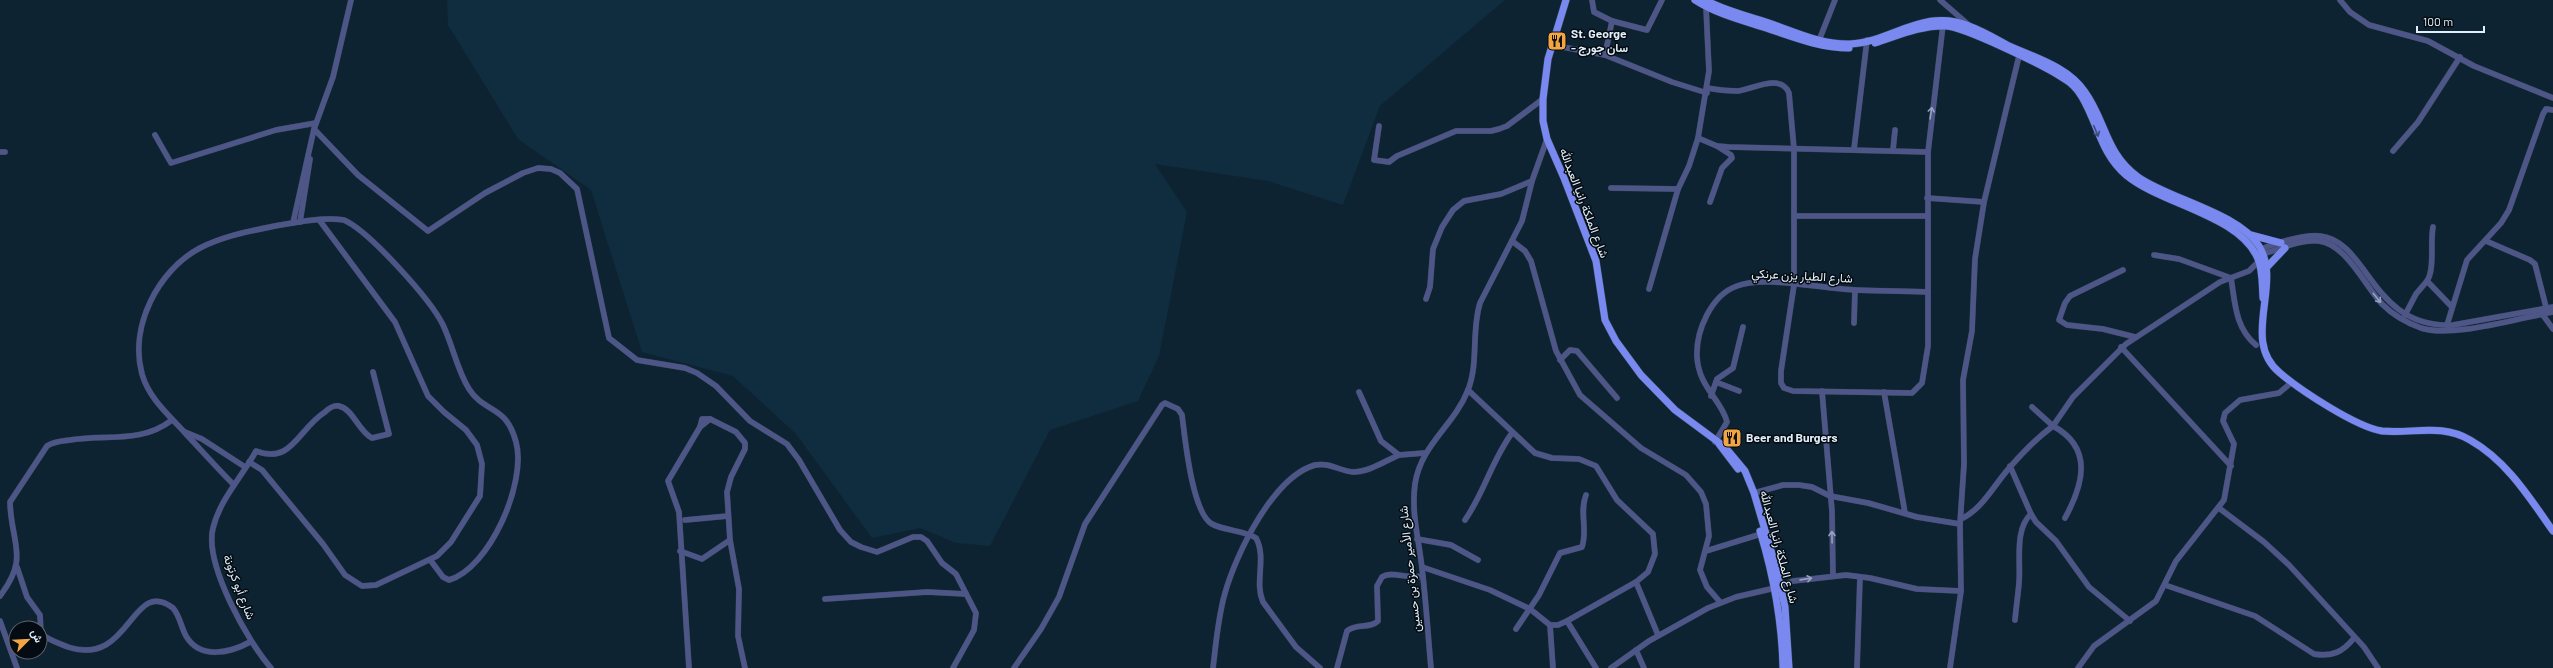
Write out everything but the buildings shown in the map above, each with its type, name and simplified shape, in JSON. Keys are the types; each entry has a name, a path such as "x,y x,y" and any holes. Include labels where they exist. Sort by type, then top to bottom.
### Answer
{"main road":[{"name":"شارع الملكة رانيا العبدالله","path":"1566,0 1548,59 1543,99 1546,139 1564,178 1596,261 1604,320 1610,333 1641,375 1653,388 1675,410 1717,443 1725,447 1740,464 1754,493 1787,623 1789,668"},
{"path":"1695,0 1818,42 1850,44 1867,43 1928,21 1971,26 2069,74 2088,96 2114,153 2140,179 2227,221 2251,235 2283,245 2267,267"},
{"path":"1946,23 2064,78 2078,91 2104,150 2126,175 2149,190 2240,234 2259,254 2264,306"},
{"path":"2251,235 2259,254 2267,267 2267,290 2262,329 2266,356 2277,371 2292,382 2370,428 2387,431 2438,430 2470,440 2510,472 2553,530"},
{"name":"شارع الملكة رانيا العبدالله","path":"1717,443 1744,481 1778,587 1783,668"}],"street":[{"path":"293,223 314,128 338,62 351,0"},
{"path":"1592,0 1594,12 1612,21 1647,30 1662,0"},
{"path":"1818,42 1835,0"},
{"path":"1940,0 1971,26"},
{"path":"2340,0 2350,12 2369,26 2412,35 2460,57 2489,73 2553,98"},
{"path":"1649,289 1678,189 1689,166 1698,138 1707,90 1709,51 1705,4"},
{"path":"1552,45 1605,56 1672,82 1707,90 1739,91 1770,83 1785,87 1790,100 1794,149 1794,285 1783,355 1781,383 1788,390 1912,392 1922,383 1928,346 1928,152 1946,23 1952,14 1952,9"},
{"path":"1605,56 1612,21"},
{"path":"1854,149 1867,43"},
{"path":"1950,668 1961,591 1960,521 1964,464 1963,380 1972,331 1975,258 1984,202 2019,56"},
{"path":"2393,150 2418,122 2460,57"},
{"path":"1379,126 1374,160 1387,162 1452,132 1492,131 1503,128 1543,99"},
{"path":"2447,325 2451,306 2467,260 2486,241 2508,210 2543,114 2546,109 2553,110"},
{"path":"155,135 171,163 276,130 316,122"},
{"path":"314,128 358,175 428,231 485,193 523,173 545,167 566,177 577,189 606,328 610,339 637,360 685,368 697,373 716,386 746,418 787,444 799,460 840,530 851,542 861,547 880,552 914,537 921,537 927,541 942,563 956,574 974,608 976,621 970,638 953,668"},
{"path":"1893,150 1896,130"},
{"path":"1698,138 1717,146 1731,155 1732,158 1722,168 1710,202"},
{"name":"شارع الأمير حمزة بن حسين","path":"1431,668 1423,576 1417,539 1414,498 1417,477 1425,453 1454,415 1468,390 1475,351 1476,315 1480,304 1522,221 1532,181 1546,139"},
{"path":"300,222 311,143"},
{"path":"1717,146 1928,152"},
{"path":"1426,299 1430,287 1433,249 1442,227 1453,210 1464,201 1501,194 1532,181"},
{"path":"1611,188 1678,189"},
{"path":"1927,198 1984,202"},
{"path":"1794,216 1927,216"},
{"path":"234,485 172,420 146,384 140,363 143,325 146,312 156,291 174,269 200,248 239,234 293,223 339,220 353,225 421,292 443,325 469,389 482,402 507,420 517,443 517,468 510,504 506,516 480,556 460,574 449,580 443,577 430,561"},
{"path":"250,462 262,470 324,544 345,575 358,585 376,585 430,561 451,542 480,496 482,464 477,445 466,430 444,412 428,396 395,322 320,221"},
{"path":"2405,315 2416,294 2427,281 2431,270 2430,245 2433,227"},
{"path":"1754,493 1790,484 1812,487 1830,496 1868,503 1905,513 1960,521 1970,515 1980,505 2010,466 2043,433 2054,426 2069,401 2121,347 2214,286 2249,271 2259,254 2316,235 2336,241 2353,258 2386,299 2405,315 2427,323 2447,325 2546,311"},
{"path":"1512,241 1525,251 1531,260 1560,360 1576,390 1595,410 1642,448 1686,474 1697,485 1704,497 1709,526 1706,551 1700,565 1701,576 1707,587 1720,602"},
{"path":"2283,245 2315,241 2332,246 2344,256 2383,304 2401,318 2421,328 2444,330 2460,329 2546,311 2553,307"},
{"path":"2486,241 2532,262 2538,270 2546,311 2553,329"},
{"path":"2154,255 2179,259 2231,278"},
{"path":"2123,270 2070,296 2065,303 2060,320 2067,325 2103,329 2135,337"},
{"path":"2214,272 2214,286"},
{"path":"2231,278 2234,311 2245,333 2256,345"},
{"path":"2427,281 2451,306"},
{"name":"شارع الطيار يزن عرنكي","path":"1717,443 1727,422 1701,376 1697,356 1703,324 1716,302 1729,290 1742,284 1755,282 1855,290 1928,292"},
{"path":"1854,323 1855,290"},
{"path":"1711,396 1718,378 1727,374 1732,368 1743,327"},
{"path":"2121,347 2231,466"},
{"path":"1560,360 1570,350 1577,351 1617,398"},
{"name":"شارع أبو كرتونة","path":"271,668 250,642 224,587 214,555 212,529 218,512 256,451 270,456 283,453 315,419 335,406 342,408 368,436 377,438 389,434 373,372"},
{"path":"1716,382 1739,391"},
{"path":"2078,668 2094,646 2156,601 2166,585 2176,561 2219,508 2226,495 2234,444 2223,422 2225,412 2240,400 2279,392 2292,382"},
{"path":"1422,567 1478,585 1530,609 1550,625 1558,625 1636,582 1648,572 1654,560 1656,546 1650,529 1617,500 1596,466 1579,459 1538,455 1512,433 1468,390"},
{"path":"1822,391 1830,496 1833,576"},
{"path":"1359,392 1381,441 1399,455"},
{"path":"1884,392 1905,513"},
{"path":"1014,668 1041,629 1059,597 1085,524 1163,403 1178,409 1182,415 1195,489 1200,508 1207,520 1218,526 1256,538 1260,546 1260,594 1263,602 1296,647 1320,668"},
{"path":"2032,407 2071,438 2079,452 2081,463 2078,489 2065,518"},
{"path":"689,668 680,551 679,512 668,481 700,427 710,419 736,432 745,443 745,449 728,486 730,540 737,576 738,636 745,668"},
{"path":"0,596 17,567 18,558 10,502 47,446 53,442 77,439 140,436 172,420"},
{"path":"185,432 202,440 245,467"},
{"path":"1465,520 1478,500 1498,454 1512,433"},
{"path":"1213,668 1225,593 1238,559 1250,535 1261,514 1274,496 1306,469 1323,464 1346,471 1359,472 1399,455 1425,453"},
{"path":"2010,466 2036,522 2056,541 2093,590 2130,621"},
{"path":"1516,629 1530,609 1560,553 1582,547 1585,534 1582,508 1586,495"},
{"path":"2219,508 2264,542 2289,565 2318,595 2354,638 2372,656 2378,668"},
{"path":"2014,620 2019,583 2020,544 2025,521 2031,514"},
{"path":"684,520 728,516"},
{"path":"1706,551 1761,534"},
{"path":"1417,539 1451,545 1478,560"},
{"path":"680,551 702,559 730,540"},
{"path":"17,567 27,597 40,615 41,633 46,637 72,648 90,650 108,644 127,628 140,609 149,602 158,600 173,608 187,637 198,648 224,652 250,642"},
{"path":"1337,668 1347,631 1353,628 1373,625 1378,621 1377,586 1382,577 1391,574 1412,578 1423,576"},
{"path":"1611,668 1658,635 1720,602 1778,587 1793,581 1833,576 1860,576 1917,589 1961,591"},
{"path":"1857,668 1860,576"},
{"path":"1636,582 1658,635"},
{"path":"2166,585 2255,616 2314,654 2324,656 2339,652 2354,638"},
{"path":"825,599 927,592 966,594"},
{"path":"0,621 17,668"},
{"path":"1567,621 1596,668"},
{"path":"1550,625 1553,668"},
{"path":"1636,650 1644,668"}],"shaded area":[{"path":"447,0 1505,0 1380,106 1343,205 1268,181 1155,164 1187,212 1159,356 1138,401 1050,430 990,546 956,543 920,528 872,538 796,434 733,376 642,352 591,190 518,139 448,25"}],"place":[{"name":"St. George - سان جورج","path":"1557,41"},
{"name":"Beer and Burgers","path":"1732,438"}]}
